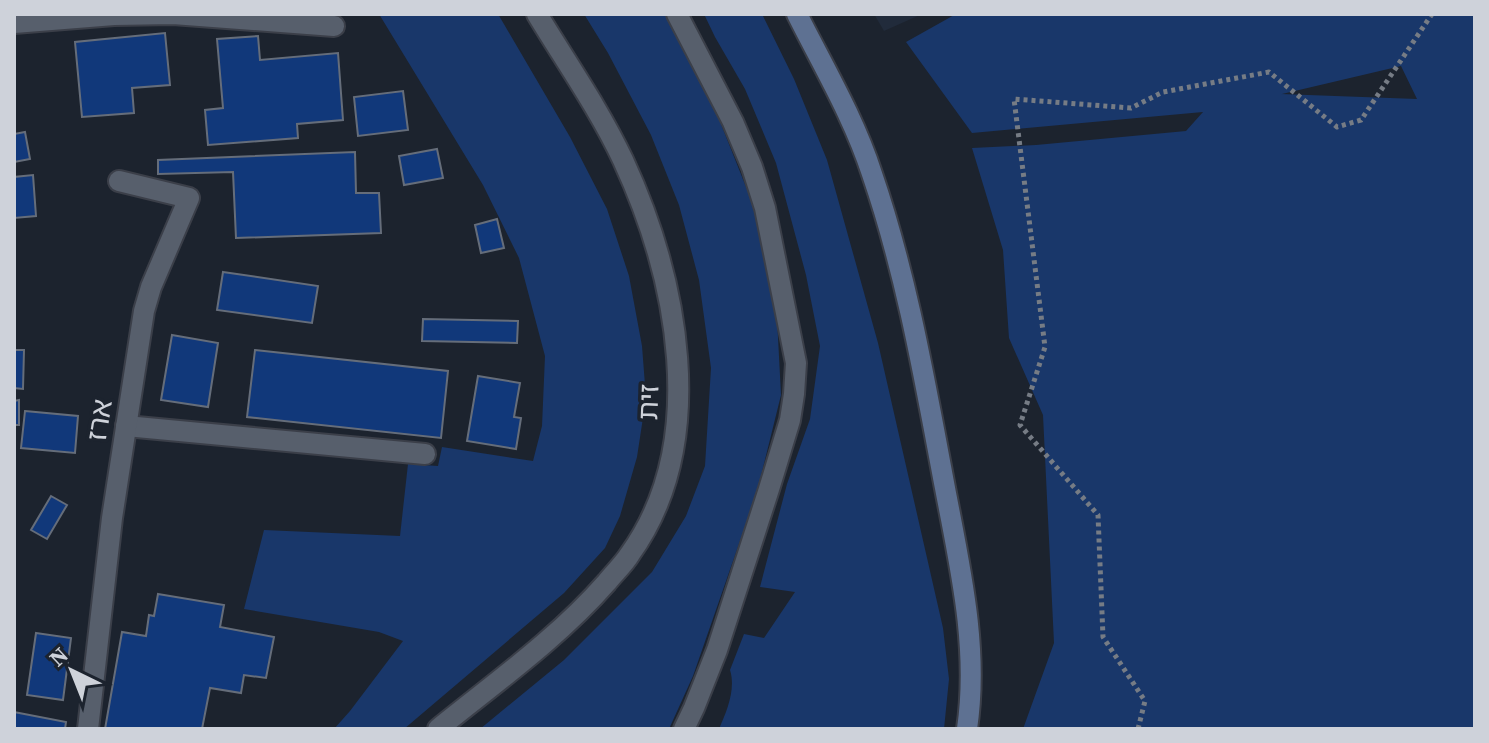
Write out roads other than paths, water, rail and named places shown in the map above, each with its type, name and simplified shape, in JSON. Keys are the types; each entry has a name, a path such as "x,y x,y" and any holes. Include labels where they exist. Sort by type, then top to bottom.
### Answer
{"main road":[{"path":"797,14 845,110 871,171 893,239 953,531 968,623 972,682 967,729"}],"street":[{"path":"14,23 173,14 334,26"},
{"name":"זית","path":"438,729 553,637 631,554 658,505 673,456 678,401 675,336 665,280 646,213 622,158 593,104 537,14"},
{"path":"677,14 733,122 752,167 765,208 796,363 790,420 769,489 717,650 684,729"},
{"name":"ארז","path":"88,729 112,518 144,311 189,198 119,181"},
{"path":"126,426 425,454"}]}
